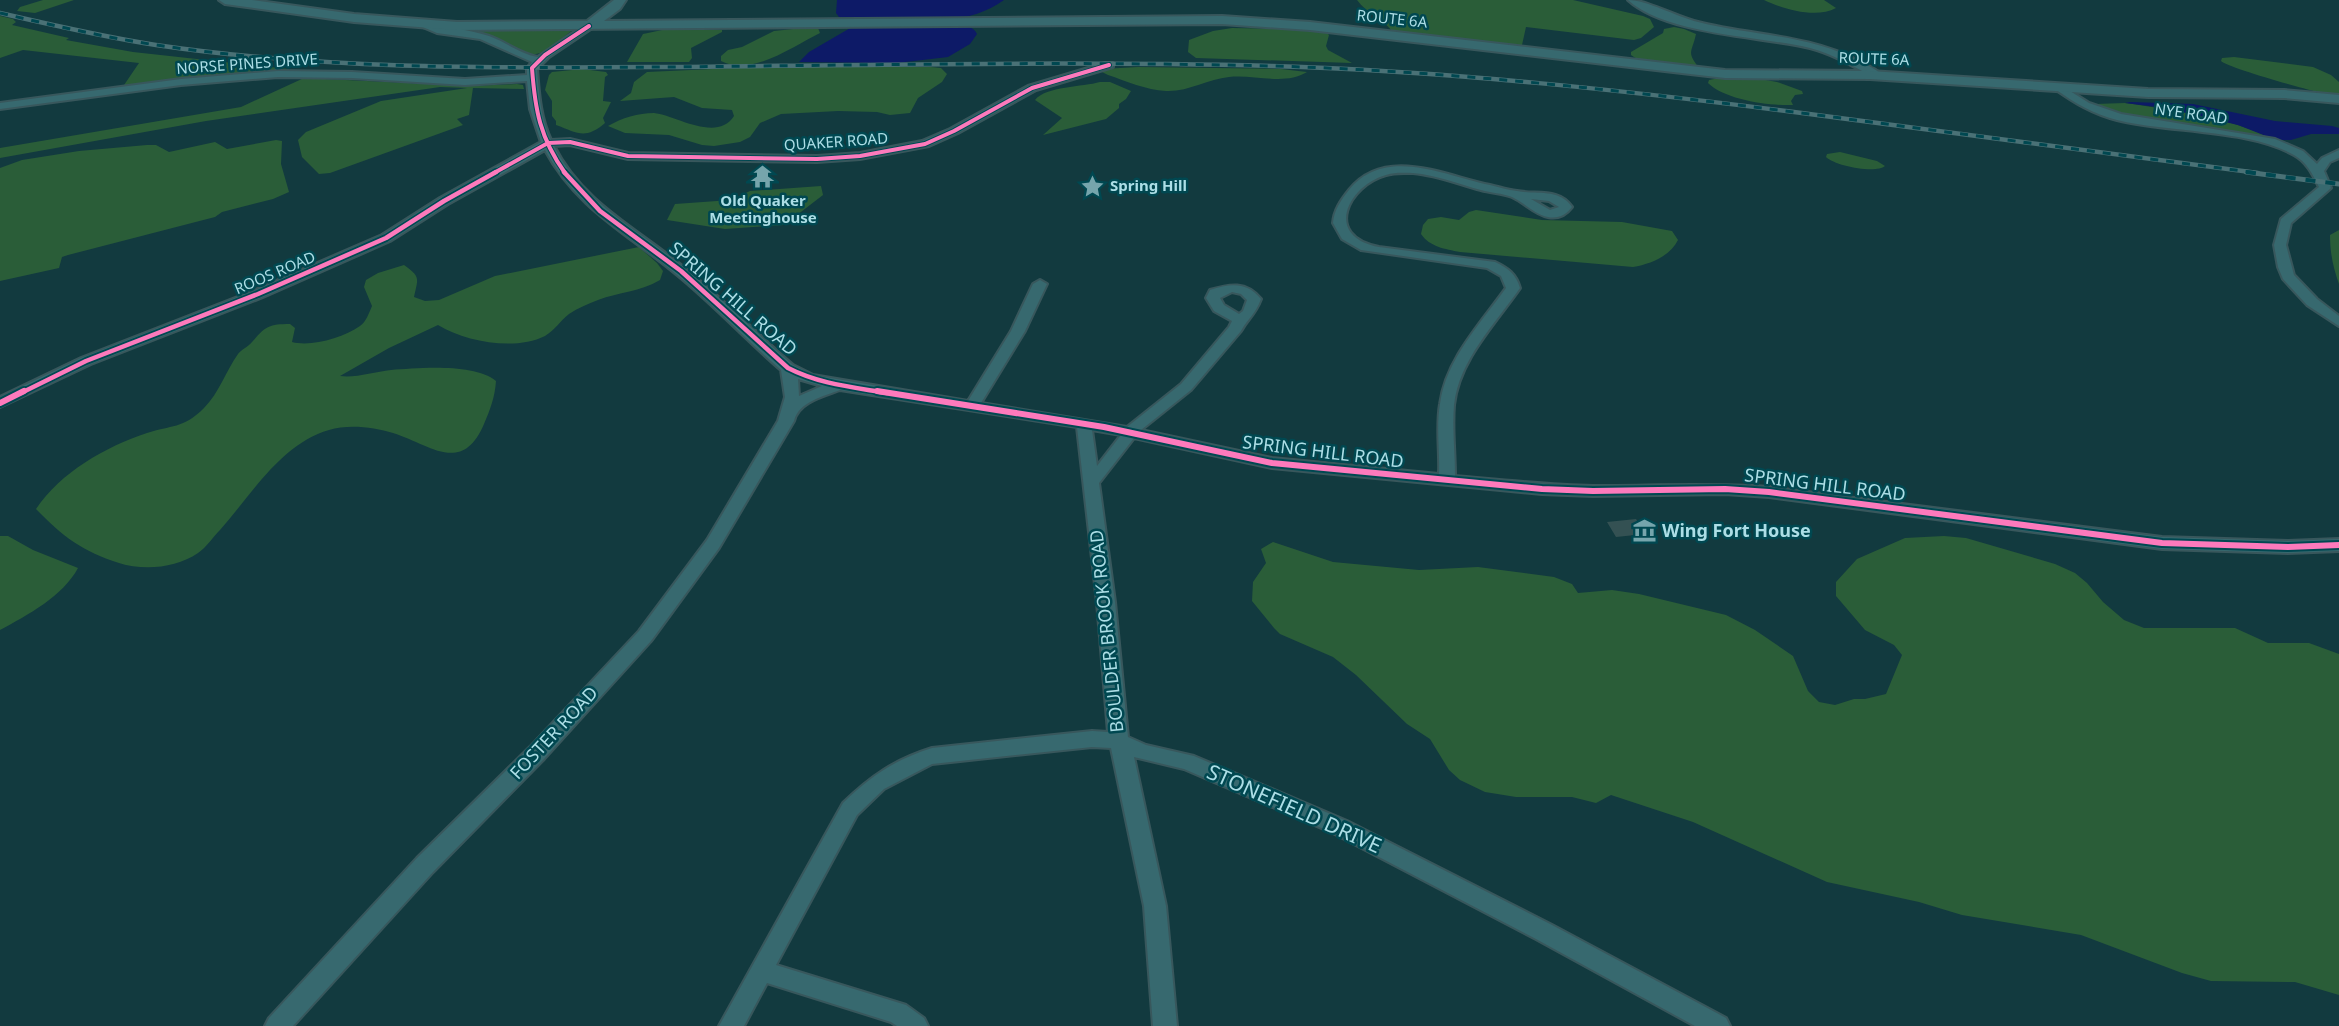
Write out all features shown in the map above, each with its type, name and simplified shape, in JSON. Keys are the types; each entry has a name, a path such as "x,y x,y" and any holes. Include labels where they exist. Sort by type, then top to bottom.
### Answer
{"main road":[{"name":"ROUTE 6A","path":"225,0 286,10 423,25 609,26 1222,20 1310,26 1716,74 1877,75 2172,94 2284,94 2339,99"},
{"path":"609,26 618,3"},
{"path":"589,26 618,3"}],"street":[{"path":"1633,0 1654,10 1710,28 1817,46 1877,75"},
{"path":"423,25 434,30 478,36 522,57 539,60 589,26"},
{"name":"SPRING HILL ROAD","path":"539,60 532,68 535,108 548,143 568,175 601,212 663,256 700,286 742,329 788,368 808,378 839,386 1084,424 1272,463 1593,491 1736,489 2162,543 2288,547 2339,545"},
{"name":"QUAKER ROAD","path":"548,143 570,142 628,156 817,159 860,156 925,144 954,131 1032,88 1109,65"},
{"name":"NORSE PINES DRIVE","path":"0,106 181,82 278,74 352,75 465,82 505,82 533,78"},
{"name":"NYE ROAD","path":"2059,87 2081,105 2107,114 2140,122 2263,140 2300,155 2318,171"},
{"name":"ROOS ROAD","path":"0,403 86,361 258,294 386,237 444,201 548,143"},
{"path":"2339,153 2326,160 2318,171 2325,188 2285,222 2280,245 2288,276 2312,302 2339,322"},
{"path":"1447,480 1447,404 1452,381 1513,288 1511,278 1503,270 1490,265 1358,245 1343,233 1339,225 1341,214 1351,196 1366,180 1396,170 1425,171 1518,195"},
{"path":"972,406 1018,331 1040,284"},
{"path":"1091,483 1130,434 1202,371 1236,328 1239,320"},
{"name":"FOSTER ROAD","path":"277,1026 425,865 537,753 645,636 713,544 786,422 790,410 792,385 788,368"},
{"path":"790,410 809,396 839,386"},
{"name":"BOULDER BROOK ROAD","path":"731,1026 850,809 877,783 916,761 932,756 1092,739 1119,741 1106,602 1084,424"},
{"path":"1119,741 1128,772 1155,906 1165,1026"},
{"name":"STONEFIELD DRIVE","path":"1119,741 1143,752 1186,762 1340,827 1533,926 1718,1026"},
{"path":"761,971 898,1013 916,1026"}],"green space":[{"path":"43,0 74,0 35,13 17,11 20,7"},
{"path":"1357,0 1573,0 1643,16 1650,19 1654,27 1641,38 1634,40 1526,27 1522,45 1518,45 1392,31"},
{"path":"1764,0 1824,0 1836,8 1819,13 1800,12"},
{"path":"0,16 13,19 16,22 12,25 69,38 66,40 133,52 289,69 122,88 139,63 23,50 0,58"},
{"path":"1674,27 1696,34 1691,55 1699,68 1654,64 1631,55 1631,52 1663,33 1664,29"},
{"path":"440,28 574,29 545,52 527,56 489,37"},
{"path":"818,28 820,33 759,63 733,65 721,61 721,56 728,50 742,47 774,31"},
{"path":"1232,28 1324,30 1329,35 1326,46 1328,50 1352,63 1196,58 1188,52 1189,40 1213,31"},
{"path":"667,29 722,30 722,32 691,48 692,58 689,62 627,62 643,34"},
{"path":"2234,57 2313,67 2331,75 2339,82 2339,97 2257,75 2221,61 2222,58"},
{"path":"756,67 931,67 941,68 947,74 942,82 918,98 910,113 890,115 877,112 838,111 781,114 760,123 750,137 740,142 714,146 702,145 669,135 625,133 608,126 630,116 654,113 707,127 727,124 734,116 732,110 702,108 674,97 620,101 631,93 634,82 647,72"},
{"path":"1138,67 1281,69 1307,72 1279,79 1229,77 1182,90 1166,91 1144,87 1102,72 1102,69"},
{"path":"582,69 606,72 608,75 605,77 603,101 611,102 603,118 605,123 587,133 556,125 552,116 552,101 545,90 552,72"},
{"path":"304,78 471,86 517,84 523,85 524,89 473,88 469,115 457,119 463,125 330,173 319,174 302,157 298,140 306,132 381,101 467,88 440,87 206,121 0,158 0,148 241,107"},
{"path":"1719,78 1760,79 1777,82 1802,91 1803,94 1795,95 1791,101 1793,105 1748,101 1725,94 1708,83 1709,80"},
{"path":"1110,82 1131,91 1119,104 1119,108 1106,119 1043,135 1062,118 1035,100 1040,95 1056,89"},
{"path":"2125,103 2222,120 2276,140 2113,113 2095,104"},
{"path":"276,140 282,141 281,164 289,192 273,199 222,212 215,217 68,255 62,257 59,268 0,281 0,168 22,160 79,151 156,145 169,152 215,142 227,149"},
{"path":"1840,152 1877,161 1885,166 1873,169 1856,168 1826,157 1827,154"},
{"path":"821,186 823,195 784,225 725,229 667,220 675,204 731,200 750,191"},
{"path":"1476,210 1542,220 1622,222 1672,231 1678,240 1670,251 1659,258 1633,267 1460,252 1433,245 1421,234 1423,225 1428,219 1441,217 1459,220 1469,212"},
{"path":"2339,230 2339,284 2332,260 2330,235"},
{"path":"639,247 663,271 660,280 579,308 545,336 533,341 505,344 476,340 438,325 389,348 340,376 431,368 460,369 486,375 496,381 495,392 484,424 475,440 466,449 455,453 444,452 378,429 344,427 329,430 296,446 282,458 201,551 180,562 160,567 139,567 119,563 94,553 64,535 36,509 58,483 100,453 147,433 183,423 197,415 214,396 238,354 268,327 290,324 295,328 292,342 308,343 336,338 360,326 366,320 372,306 364,287 366,280 378,273 404,265 417,278 414,297 425,301 439,300 495,276"},
{"path":"0,536 8,536 33,550 78,568 54,596 0,630"},
{"path":"1944,536 1966,538 2055,564 2075,573 2124,620 2144,628 2235,628 2268,643 2309,643 2339,654 2339,995 2295,982 2211,981 2182,973 2081,935 1962,915 1919,902 1827,882 1693,822 1611,795 1596,803 1572,797 1516,797 1485,792 1460,780 1449,770 1430,739 1407,724 1356,675 1333,657 1280,634 1252,601 1253,582 1266,563 1261,549 1273,542 1333,562 1419,570 1478,567 1554,577 1572,584 1578,593 1612,590 1639,594 1726,615 1755,630 1793,656 1808,691 1819,702 1835,705 1854,699 1886,694 1902,655 1894,645 1865,630 1836,596 1836,582 1857,559 1905,538"}],"shaded area":[{"path":"837,0 1004,0 977,14 948,19 839,17 836,13"},
{"path":"958,25 971,28 977,34 970,44 948,57 897,63 799,62 809,52 852,27"},
{"path":"2125,103 2193,104 2275,121 2332,126 2339,128 2339,134 2311,134 2291,140 2276,140 2238,125 2165,108"}],"building":[{"path":"1636,519 1645,534 1616,537 1607,522"}],"railway":[{"path":"0,13 97,35 156,45 283,59 412,66 540,68 1121,64 1272,66 1403,72 1664,96 2258,173"},
{"path":"2246,172 2339,184"}],"cycle path":[{"path":"589,26 545,55 532,68 534,104 539,124 559,165 578,190 600,211 681,271 788,368 808,378 830,384 1104,427 1272,463 1542,489 1593,491 1725,489 1769,492 2162,543 2288,547 2339,545"},
{"path":"0,403 86,361 258,294 386,238 444,201 548,143 570,142 628,156 817,159 860,156 925,144 954,131 1032,88 1109,65"}],"place":[{"name":"Old Quaker Meetinghouse","path":"763,177"},
{"name":"Spring Hill","path":"1092,186"},
{"name":"Wing Fort House","path":"1644,531"}]}
